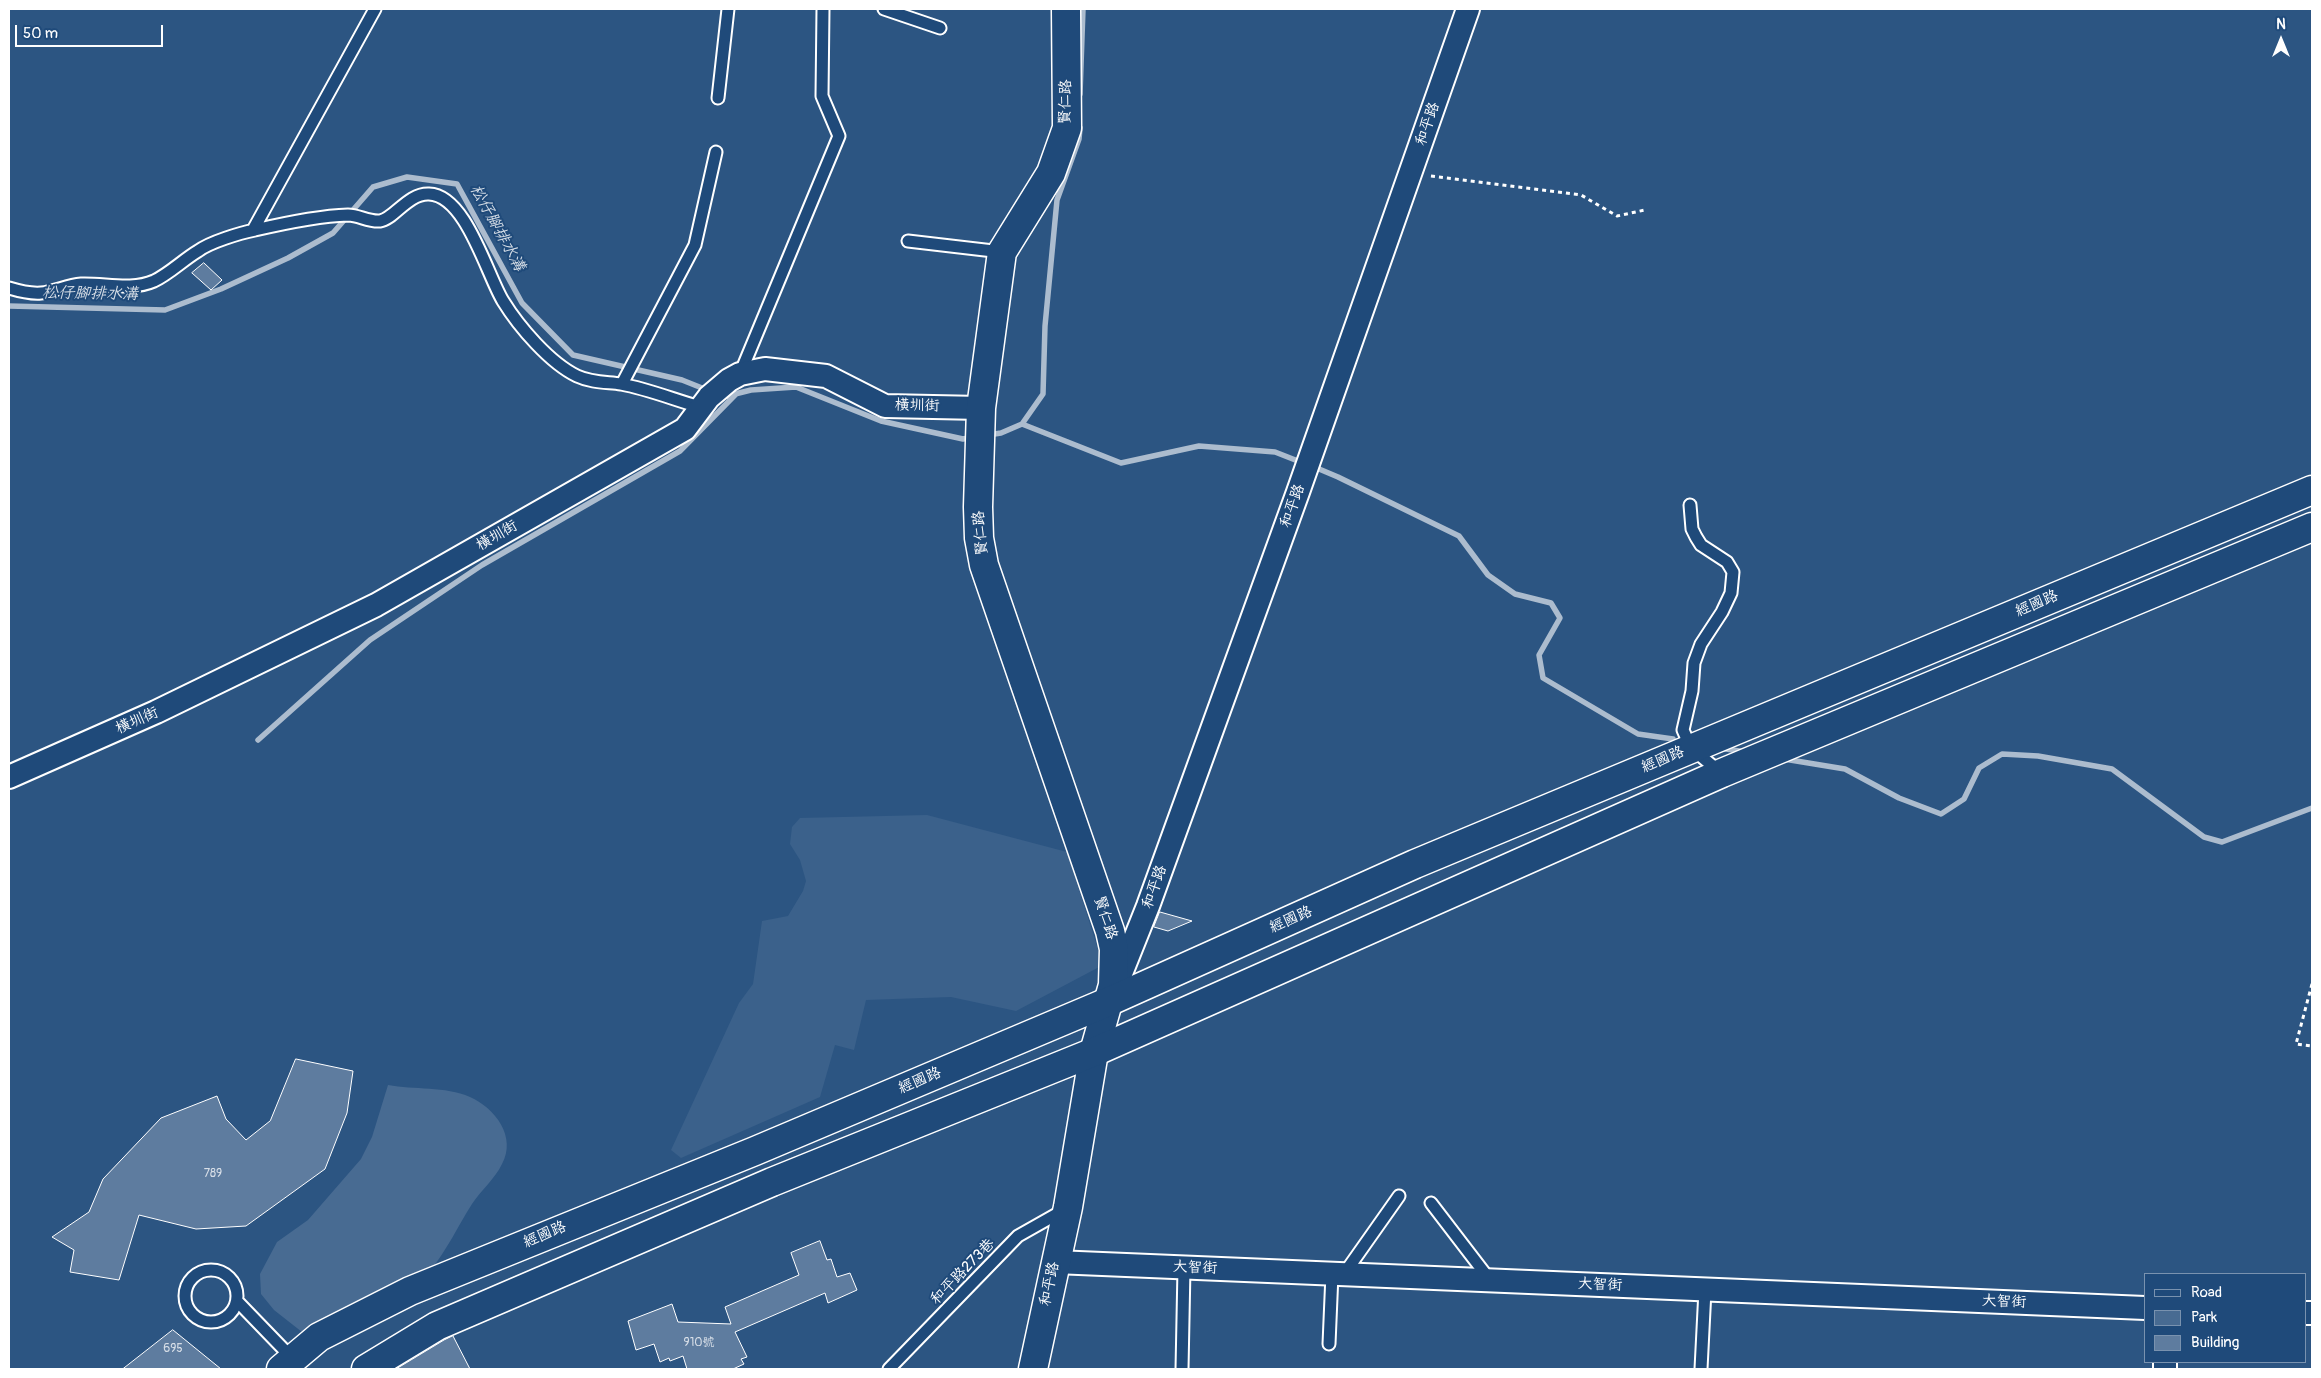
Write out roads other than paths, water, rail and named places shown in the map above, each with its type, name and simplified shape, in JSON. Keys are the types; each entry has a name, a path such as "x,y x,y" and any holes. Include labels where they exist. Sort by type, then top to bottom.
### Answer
{"main road":[{"name":"賢仁路","path":"1066,9 1067,128 1061,150 1051,173 1002,252 981,408 978,507 979,538 984,565 1110,931 1115,970 1110,1001 1094,1052"},
{"name":"經國路","path":"287,1364 319,1337 410,1291 755,1151 1110,1001 1415,864 2312,490"},
{"path":"366,1369 437,1326 772,1182 1094,1052 1722,773 2312,527"},
{"name":"和平路","path":"1033,1369 1068,1208 1094,1052"}],"street":[{"name":"和平路","path":"1110,1001 1148,906 1315,445 1468,9"},
{"name":"橫圳街","path":"9,777 156,712 376,605 685,429 705,402 734,377 765,369 826,376 886,406 981,408"},
{"name":"大智街","path":"1055,1262 2144,1308"}],"lane":[{"path":"253,230 375,9"},
{"path":"718,98 728,9"},
{"path":"734,377 839,136 822,96 823,9"},
{"path":"884,9 940,28"},
{"path":"622,384 695,245 716,152"},
{"path":"9,288 43,293 62,286 80,284 135,286 154,281 200,249 253,230 323,217 352,215 368,221 382,221 404,203 420,195 430,194 439,196 455,208 467,224 502,300 522,326 549,355 578,377 598,382 622,384 705,402"},
{"path":"908,241 1002,252"},
{"path":"1690,505 1692,529 1701,545 1727,562 1733,572 1731,593 1722,612 1710,628 1694,663 1692,691 1684,717 1683,730 1690,748 1722,773"},
{"path":"1330,1344 1338,1274 1399,1196"},
{"path":"1431,1203 1490,1280"},
{"name":"和平路273巷","path":"891,1369 1018,1236 1068,1208"},
{"path":"1182,1369 1184,1268"},
{"path":"237,1301 228,1316 220,1320 204,1321 196,1318 186,1304 186,1288 196,1275 213,1270 229,1277 234,1284 237,1301 287,1364"},
{"path":"1701,1369 1704,1290"}],"waterway":[{"path":"1080,94 1083,9"},
{"path":"1022,424 1043,394 1045,326 1057,200 1079,139 1080,128"},
{"name":"松仔腳排水溝","path":"9,306 165,310 221,289 288,258 333,233 373,187 407,177 457,184 522,303 573,355 682,380 707,390"},
{"path":"723,397 751,390 796,387 881,421 963,439 974,437"},
{"path":"258,740 370,640 482,565 680,451 736,394"},
{"path":"988,435 1001,433 1022,424 1121,463 1199,446 1275,452 1303,463"},
{"path":"1312,466 1459,536 1488,575 1515,594 1551,603 1560,618 1539,655 1543,678 1638,734 1673,739"},
{"path":"1720,748 1745,752"},
{"path":"1784,759 1845,769 1899,798 1941,814 1964,799 1979,768 2002,754 2038,756 2112,769 2204,837 2222,842 2312,808"}]}
